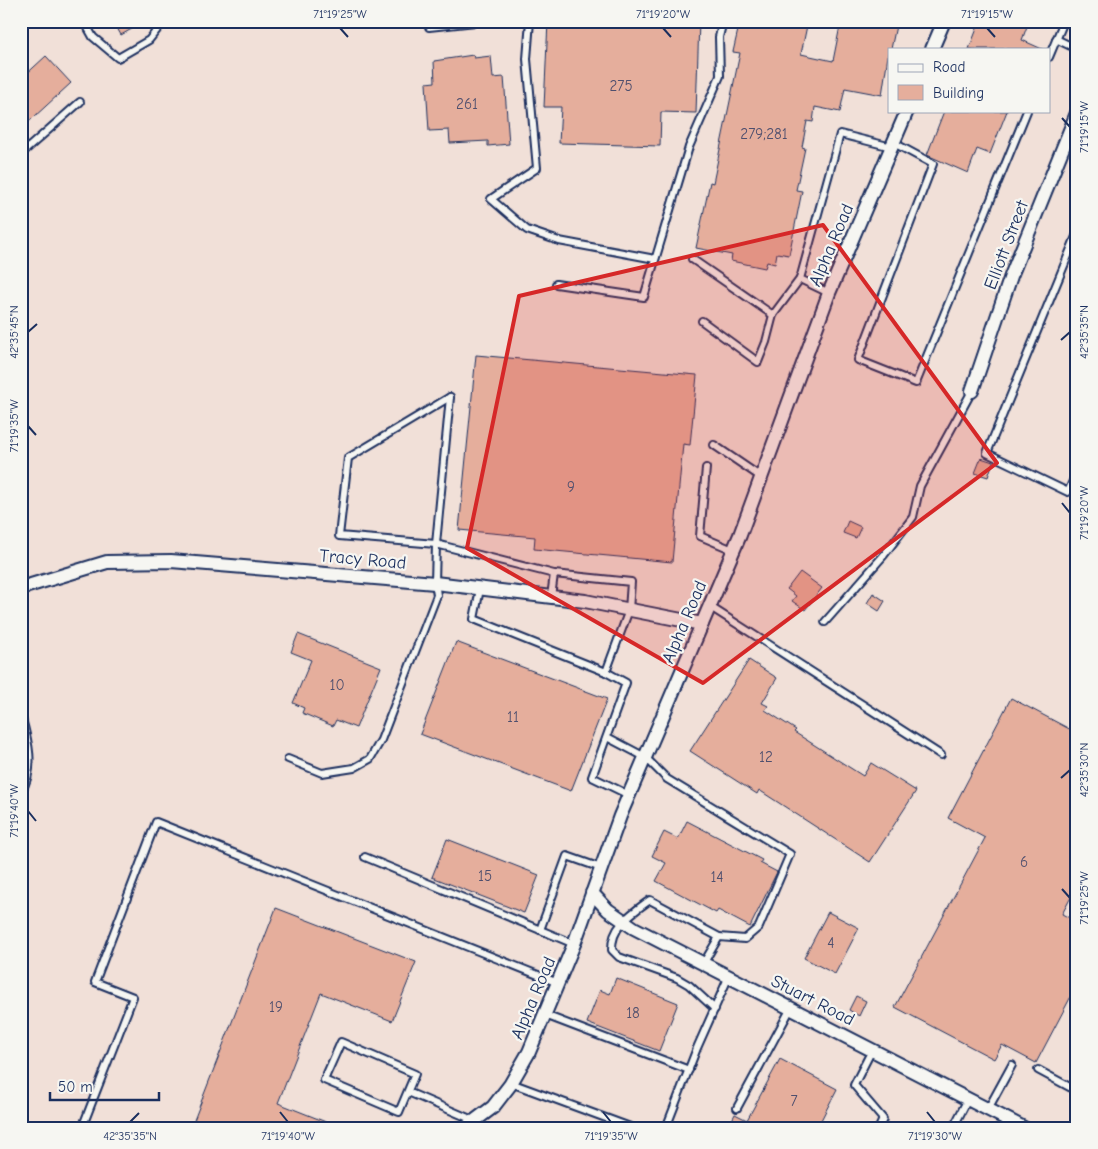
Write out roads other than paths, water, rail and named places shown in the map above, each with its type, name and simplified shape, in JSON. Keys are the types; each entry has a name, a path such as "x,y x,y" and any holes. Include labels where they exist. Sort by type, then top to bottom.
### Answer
{"street":[{"path":"932,48 944,21"},
{"name":"Alpha Road","path":"472,1125 493,1107 511,1083 530,1052 574,944 629,795 733,550 829,293 907,112"},
{"name":"Elliott Street","path":"972,391 1011,276 1077,113"},
{"name":"Tracy Road","path":"21,588 107,562 170,560 480,588 551,597 702,624"},
{"name":"Stuart Road","path":"592,893 608,910 623,920 703,964 1024,1128"}],"lane":[{"path":"84,21 94,37 118,58 149,40 164,21"},
{"path":"428,21 429,27 485,21"},
{"path":"530,21 527,60 537,168 491,199 527,230 559,241 655,259"},
{"path":"556,284 644,298 689,147 720,76 719,37 723,21"},
{"path":"1050,55 1064,21"},
{"path":"1056,40 1077,49"},
{"path":"21,154 80,102"},
{"path":"702,321 758,362 774,316 800,279 840,134 893,145 933,164 858,360 916,383 1027,112"},
{"path":"1077,234 987,453 1068,492 1077,472"},
{"path":"692,260 774,316"},
{"path":"800,279 829,293"},
{"path":"825,622 884,555 912,517 920,486 972,391"},
{"path":"288,760 322,773 354,768 370,759 381,740 437,595 435,583 436,544 450,397 348,458 339,536 436,544 554,574 632,582 629,610 606,672"},
{"path":"714,445 761,477"},
{"path":"706,468 700,536 733,550"},
{"path":"551,597 554,574"},
{"path":"480,588 474,619 606,672 626,683 592,778 629,795"},
{"path":"709,606 941,755"},
{"path":"21,715 31,749 26,784 21,792"},
{"path":"607,737 645,757 667,779 790,854 759,926 745,939 719,937 650,900 623,920 612,941 612,950 619,957 683,982 715,1009"},
{"path":"82,1128 133,997 95,982 156,822 558,983"},
{"path":"540,930 567,856 601,868"},
{"path":"365,857 574,944"},
{"path":"703,964 719,937"},
{"path":"666,1128 729,976"},
{"path":"737,1108 791,1008"},
{"path":"545,1015 689,1070"},
{"path":"341,1042 415,1074 408,1092 399,1112 324,1080 341,1042"},
{"path":"872,1050 854,1086 883,1119 879,1128"},
{"path":"988,1109 1012,1065"},
{"path":"1038,1070 1077,1091"},
{"path":"511,1083 633,1128"},
{"path":"408,1092 472,1125"},
{"path":"953,1128 968,1099"}]}
